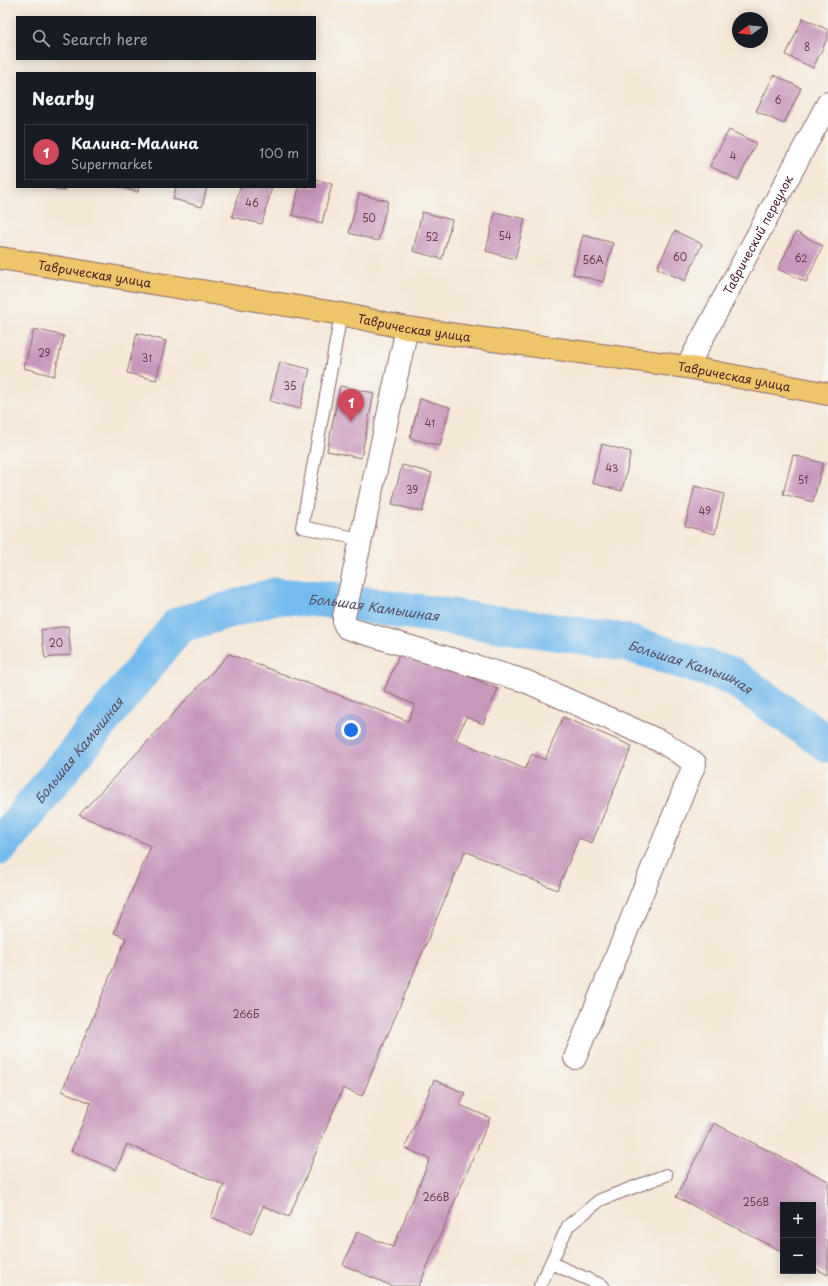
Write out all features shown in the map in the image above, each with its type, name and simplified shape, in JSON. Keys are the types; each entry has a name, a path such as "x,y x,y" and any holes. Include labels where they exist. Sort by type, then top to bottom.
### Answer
{"main road":[{"name":"Таврическая улица","path":"0,258 341,314 407,328 687,367 828,394"}],"street":[{"name":"Таврический переулок","path":"687,367 828,103"},
{"path":"407,328 354,566 344,617 344,623 347,628 525,681 664,743 695,763 574,1058"}],"lane":[{"path":"341,314 302,527 360,538"},
{"path":"540,1286 568,1226 600,1200 666,1175"},
{"path":"551,1263 602,1286"}],"building":[{"path":"803,18 828,30 828,37 813,68 786,55"},
{"path":"774,75 801,88 784,124 756,111"},
{"path":"729,130 756,143 738,180 710,166"},
{"path":"316,179 332,184 322,223 292,215 299,188 316,188"},
{"path":"54,188 66,188 65,191"},
{"path":"123,188 139,188 138,192"},
{"path":"176,188 207,188 202,207 173,199"},
{"path":"240,188 272,188 262,224 232,217"},
{"path":"359,194 388,201 378,241 349,233"},
{"path":"422,212 452,220 442,259 413,251"},
{"path":"495,212 525,219 515,259 486,251"},
{"path":"675,231 702,244 685,281 657,268"},
{"path":"796,232 823,246 806,282 778,269"},
{"path":"583,235 613,243 603,282 573,274"},
{"path":"34,329 64,336 54,376 24,368"},
{"path":"137,333 166,341 156,380 127,373"},
{"path":"280,362 310,369 300,409 270,401"},
{"path":"340,386 374,393 361,458 327,451"},
{"path":"420,399 450,407 440,446 410,438"},
{"path":"602,444 631,452 622,491 592,483"},
{"path":"793,455 823,463 813,502 783,494"},
{"path":"402,465 432,473 422,512 392,504"},
{"path":"695,486 724,494 715,534 685,526"},
{"path":"68,626 71,655 45,658 41,630"},
{"path":"402,648 498,689 483,724 466,717 456,740 525,769 532,754 545,760 563,717 632,746 592,843 579,838 557,890 465,851 362,1096 343,1088 289,1217 263,1206 251,1234 211,1217 224,1185 127,1144 116,1170 71,1151 91,1103 62,1091 126,938 114,933 151,846 79,815 229,654 408,721 415,705 384,691"},
{"path":"434,1080 465,1093 460,1105 490,1118 419,1286 392,1286 343,1265 357,1232 393,1247 430,1159 405,1148"},
{"path":"714,1123 828,1181 828,1275 816,1269 816,1202 780,1202 780,1250 676,1197"}],"waterway":[{"name":"Большая Камышная","path":"0,846 179,625 275,596 333,600 624,642 732,676 828,744"}],"place":[{"name":"Калина-Малина","path":"351,422"}]}
